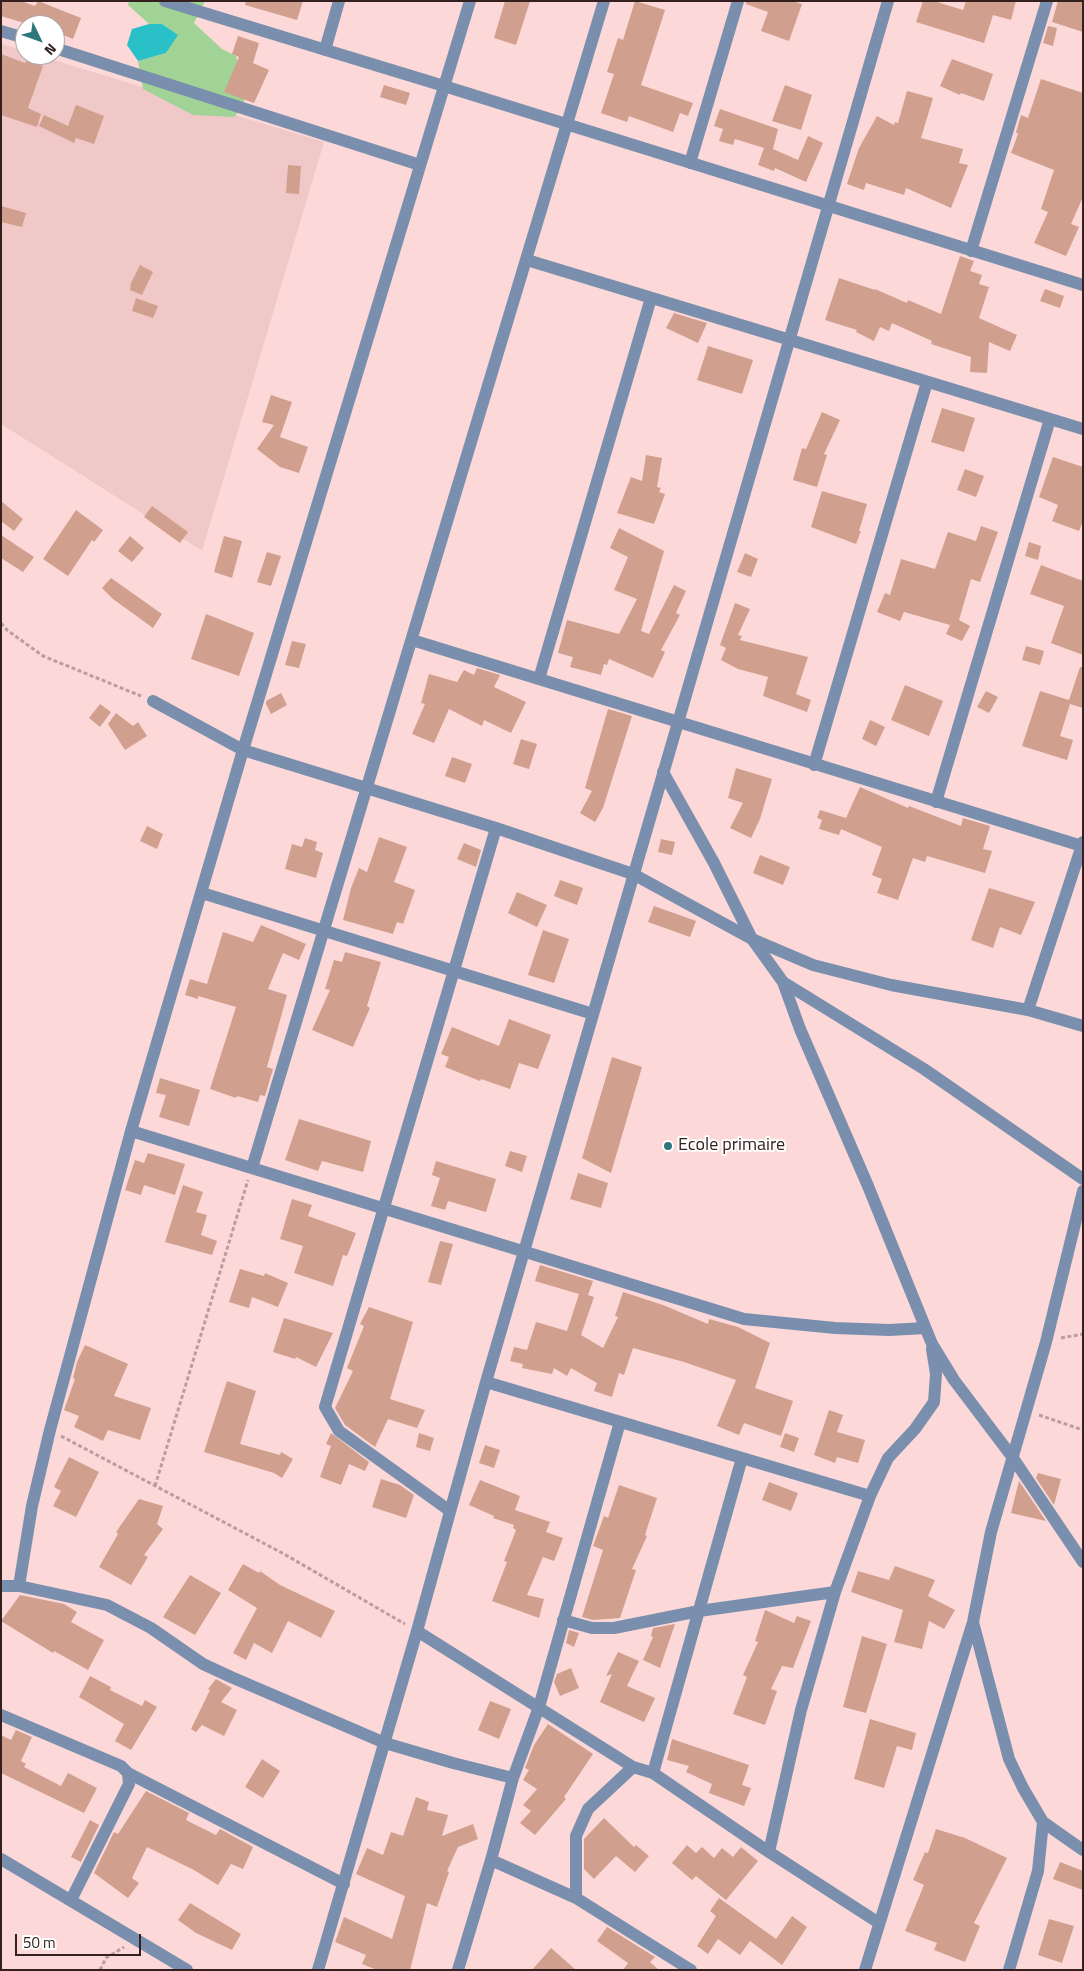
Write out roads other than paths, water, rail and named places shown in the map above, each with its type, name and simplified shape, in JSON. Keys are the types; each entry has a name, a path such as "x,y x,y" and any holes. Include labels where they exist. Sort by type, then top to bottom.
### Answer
{"street":[{"path":"164,1 193,5 325,50 1083,285"},
{"path":"325,50 339,1"},
{"path":"19,1586 32,1506 50,1430 131,1131 243,750 470,1"},
{"path":"252,1168 604,1"},
{"path":"690,163 738,1"},
{"path":"318,1970 417,1631 486,1382 888,1"},
{"path":"971,251 1047,1"},
{"path":"1,30 15,35"},
{"path":"65,51 420,165"},
{"path":"527,260 1083,429"},
{"path":"539,679 651,298"},
{"path":"814,764 927,382"},
{"path":"936,802 1050,419"},
{"path":"412,640 936,802 1082,844 1028,1010"},
{"path":"153,701 243,750 496,828 634,874 752,939 813,965 847,975 1028,1010 1083,1026"},
{"path":"663,772 714,863 752,939 783,982 800,1029 864,1177 932,1344 954,1380 1013,1458 1083,1562"},
{"path":"450,1511 340,1431 325,1407 496,828"},
{"path":"202,893 454,973 593,1014"},
{"path":"783,982 924,1069 1083,1179"},
{"path":"131,1131 744,1319 835,1328 890,1330 925,1328"},
{"path":"865,1970 972,1622 991,1532 1046,1342 1083,1191"},
{"path":"769,1852 801,1710 835,1592 870,1496 888,1458 915,1429 934,1402 936,1374 932,1344"},
{"path":"486,1382 870,1496"},
{"path":"458,1970 513,1778 538,1707 620,1422"},
{"path":"653,1773 742,1458"},
{"path":"1,1586 19,1586 107,1605 151,1628 203,1664 385,1743 513,1778"},
{"path":"563,1620 592,1628 614,1628 699,1611 835,1592"},
{"path":"972,1622 1009,1759 1043,1822 1083,1850"},
{"path":"417,1631 632,1766 653,1773 769,1852 879,1923"},
{"path":"1,1715 121,1766 128,1773 344,1884"},
{"path":"576,1898 576,1836 588,1809 632,1766"},
{"path":"71,1900 129,1784 128,1773"},
{"path":"1009,1970 1038,1871 1043,1822"},
{"path":"1,1860 187,1970"},
{"path":"491,1860 576,1898 691,1970"}],"water":[{"path":"149,24 162,24 178,35 166,53 138,61 127,45 132,29"}],"place":[{"name":"Ecole primaire","path":"668,1146"}]}
